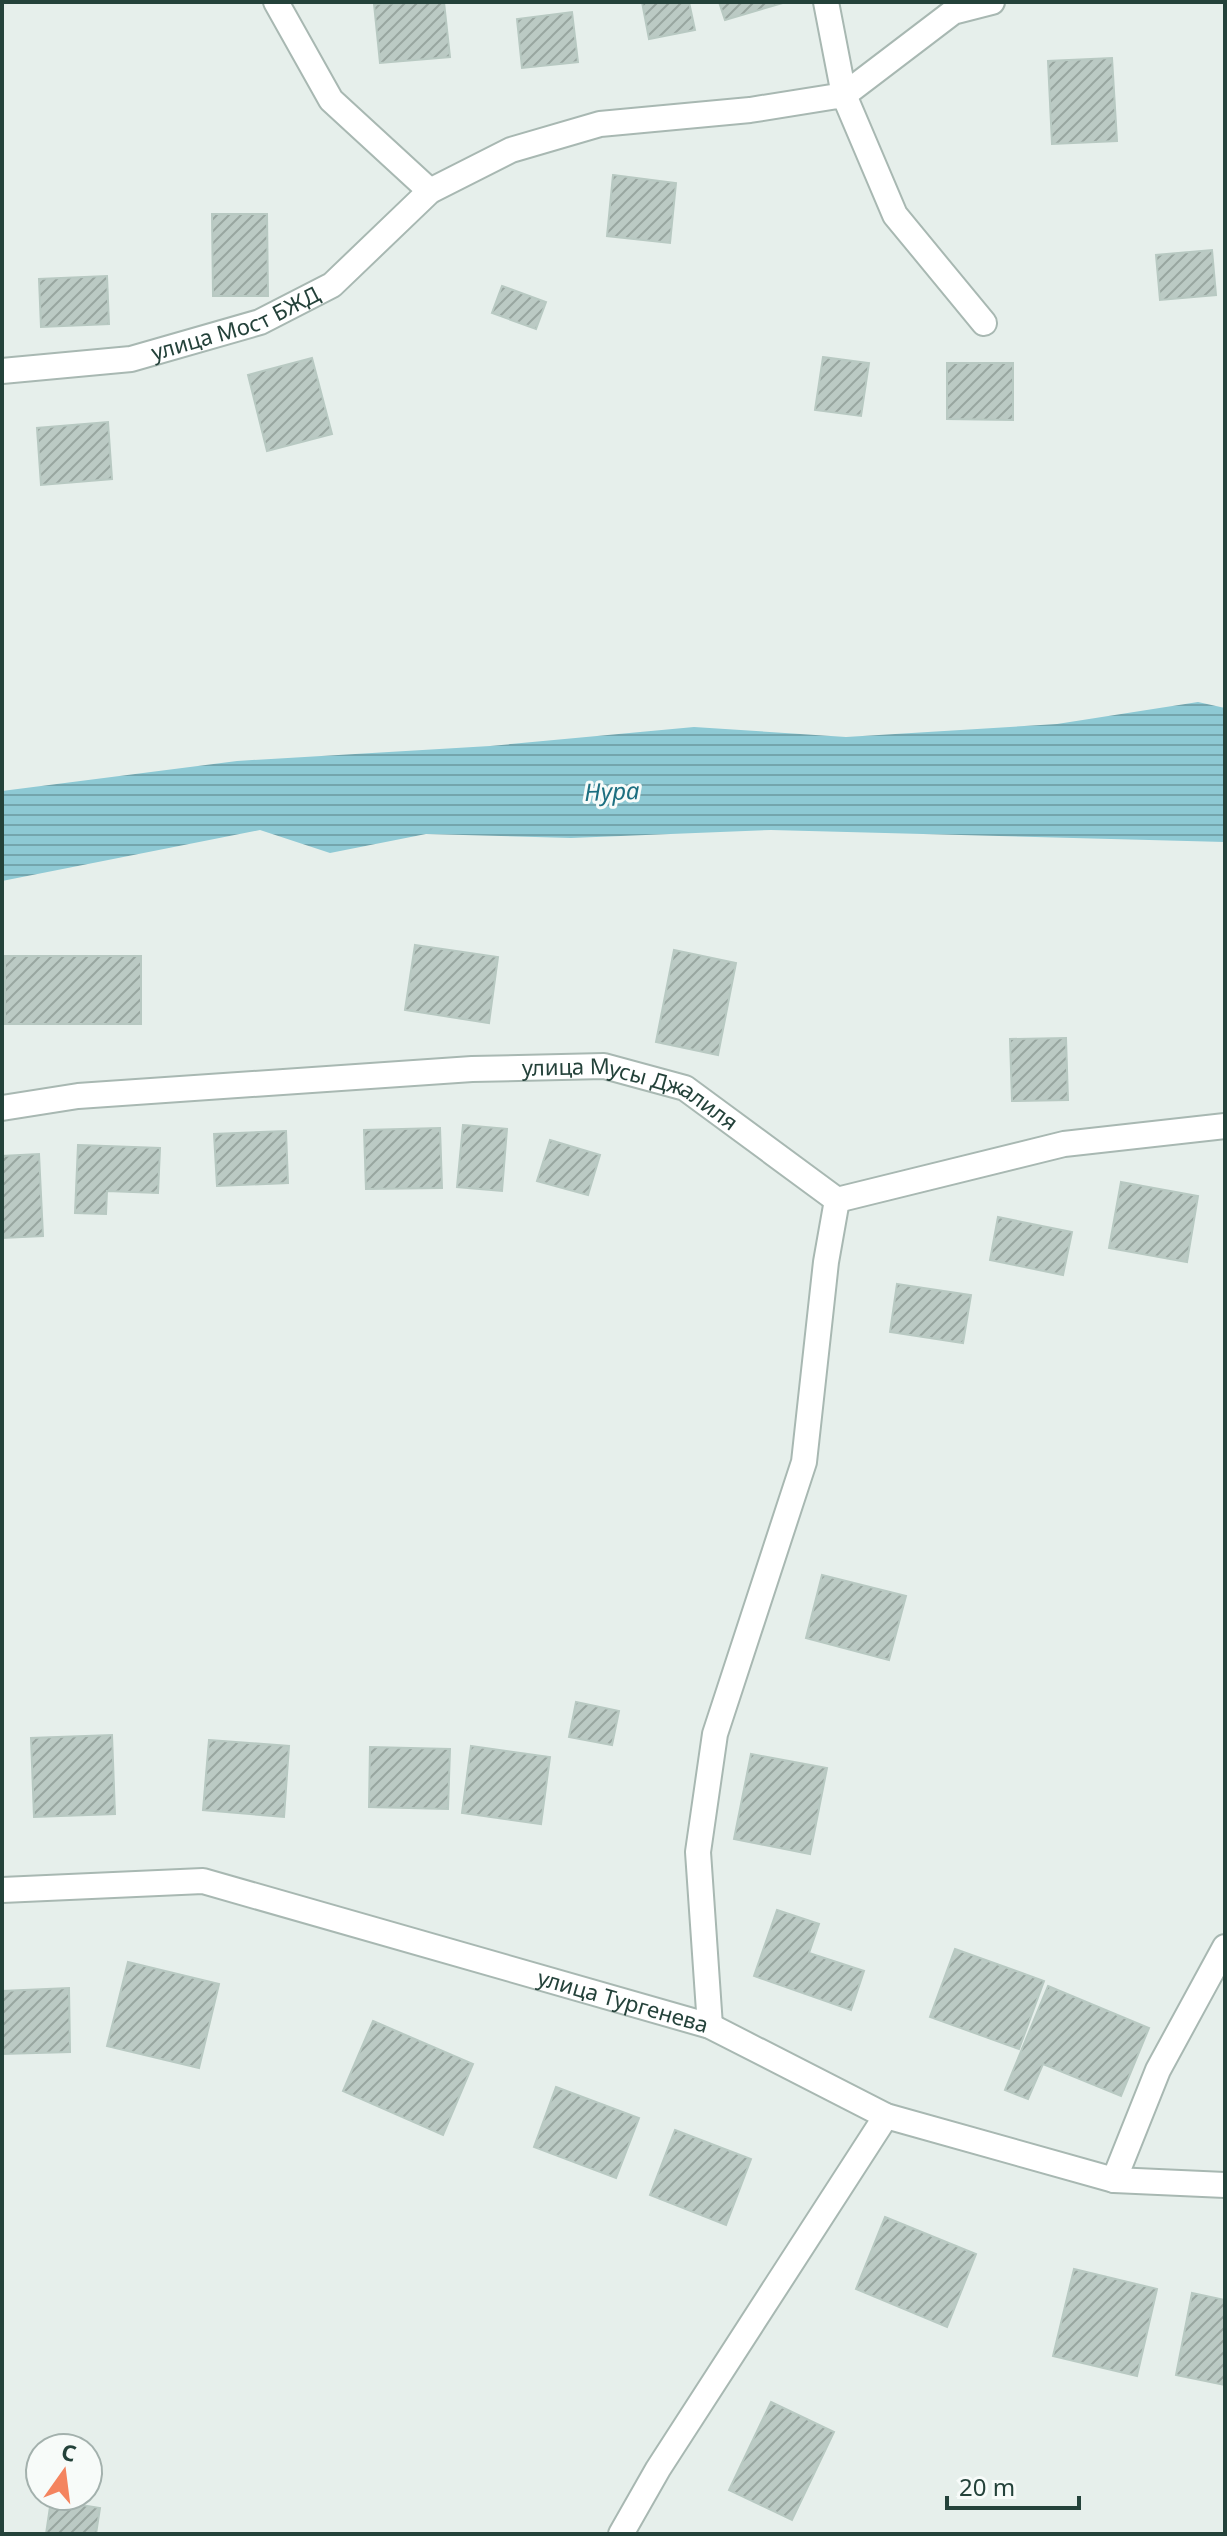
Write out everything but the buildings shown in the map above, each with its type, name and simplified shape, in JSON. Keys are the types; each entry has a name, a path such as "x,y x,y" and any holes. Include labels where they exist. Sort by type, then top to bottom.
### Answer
{"street":[{"path":"276,2 331,100 430,191"},
{"path":"826,2 844,95 895,215 984,323"},
{"name":"улица Мост БЖД","path":"2,371 131,359 260,322 332,285 430,191 511,150 600,124 750,110 844,95 953,12 992,2"},
{"name":"улица Мусы Джалиля","path":"2,1108 93,1095 472,1069 604,1066 685,1088 837,1200"},
{"path":"710,2026 698,1852 715,1734 804,1462 826,1262 837,1200 1064,1144 1225,1126"},
{"name":"улица Тургенева","path":"2,1890 203,1881 710,2026 886,2116 1114,2180 1225,2185"},
{"path":"1114,2180 1158,2070 1225,1947"},
{"path":"621,2534 658,2469 886,2116"}],"water":[{"name":"Нура","path":"1198,702 1225,708 1225,842 771,830 571,838 426,834 330,853 260,830 2,881 2,791 237,761 490,746 694,727 846,737 1057,724"}]}
